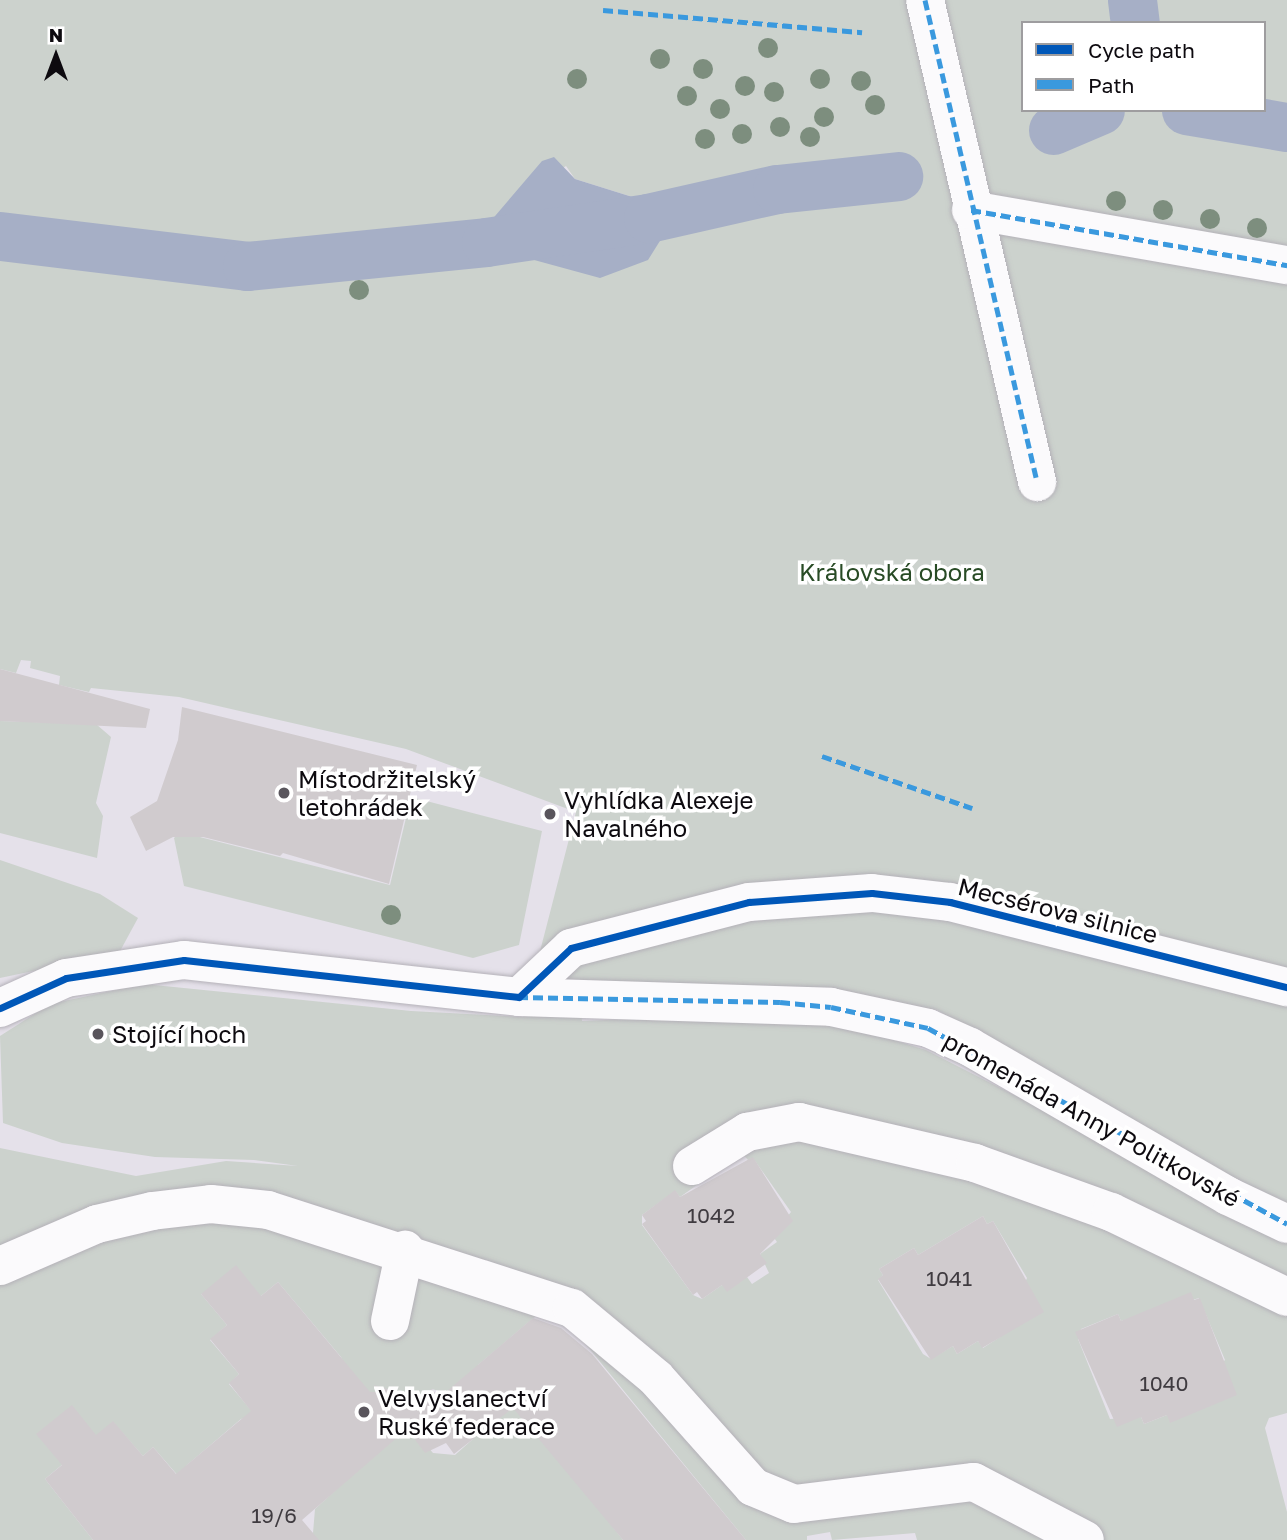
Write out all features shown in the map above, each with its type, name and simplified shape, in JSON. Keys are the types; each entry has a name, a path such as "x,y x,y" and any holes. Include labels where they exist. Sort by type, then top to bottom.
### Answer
{"street":[{"path":"925,0 971,210 1037,482"},
{"path":"971,210 1287,265"},
{"name":"Mecsérova silnice","path":"519,997 571,948 750,902 872,893 950,902 1287,987"},
{"name":"promenáda Anny Politkovské","path":"0,1008 66,978 184,960 519,997 780,1002 883,1016 928,1028 1287,1224"},
{"path":"692,1166 747,1132 799,1122 988,1167 1111,1212 1287,1297"},
{"path":"0,1266 97,1224 211,1204 268,1210 405,1250 589,1319 656,1378 753,1487 794,1504 974,1482 1085,1540"},
{"path":"390,1321 405,1250"}],"green space":[{"name":"Královská obora","path":"0,0 1287,0 1287,1210 937,1010 775,986 580,1001 582,1021 751,1014 838,1023 926,1050 1287,1234 1287,1413 1269,1418 1265,1428 1287,1512 1287,1540 917,1540 915,1533 832,1540 830,1532 807,1536 807,1540 746,1540 565,1319 537,1315 478,1365 504,1388 623,1540 304,1540 313,1533 315,1509 408,1424 413,1438 417,1434 433,1453 455,1455 473,1439 449,1394 432,1389 419,1404 367,1408 341,1357 278,1282 261,1296 201,1294 227,1325 210,1340 239,1374 229,1384 255,1415 241,1419 187,1465 180,1478 153,1447 143,1456 113,1422 45,1479 93,1540 0,1540 0,1148 136,1176 226,1161 298,1166 254,1160 155,1157 62,1143 3,1123 0,1036 50,1004 144,984 411,1011 523,1017 576,812 406,749 179,697 91,688 89,692 59,685 60,676 30,668 31,661 21,660 16,673 0,669","holes":["566,166 575,179 658,205 472,243 505,206","742,1153 748,1160 753,1158 791,1212 772,1235 777,1242 760,1254 769,1273 752,1284 747,1277 722,1285 702,1299 693,1295 642,1225 642,1215 675,1191 680,1197","983,1216 987,1224 993,1221 1027,1278 1000,1337 983,1348 978,1341 957,1354 953,1346 931,1359 923,1354 878,1280 883,1275 879,1269 914,1248 918,1255","1199,1298 1225,1360 1167,1415 1144,1424 1141,1417 1110,1419 1078,1339 1081,1329 1118,1314 1121,1321"]},
{"path":"0,721 96,724 111,737 96,803 103,816 97,858 0,833"},
{"path":"411,797 542,831 519,945 473,958 184,886 174,838 180,832 390,885"},
{"path":"0,860 100,894 138,918 119,953 0,978"}],"water":[{"path":"554,157 575,179 658,205 668,228 648,260 600,278 472,243 542,161"}],"building":[{"path":"0,669 150,709 146,728 0,721"},
{"name":"Místodržitelský letohrádek","path":"182,707 417,765 389,884 283,853 280,856 203,837 173,837 146,851 130,817 157,801 178,740"},
{"path":"753,1157 793,1221 760,1254 767,1263 727,1292 722,1285 702,1299 697,1292 693,1295 642,1224 646,1221 642,1215 675,1190 680,1197"},
{"path":"983,1216 987,1224 993,1221 1044,1312 982,1348 978,1341 957,1354 953,1346 931,1360 878,1279 883,1275 879,1269 914,1248 918,1255"},
{"path":"236,1265 261,1296 278,1282 370,1392 379,1392 374,1385 420,1399 432,1389 439,1398 533,1318 561,1328 592,1354 746,1540 623,1540 513,1408 454,1454 446,1443 425,1453 407,1429 302,1520 319,1540 93,1540 45,1479 62,1465 36,1434 72,1405 96,1435 113,1421 143,1456 153,1447 176,1474 251,1411 229,1383 239,1374 210,1339 227,1325 201,1294"},
{"path":"1191,1292 1194,1300 1200,1298 1237,1395 1170,1423 1167,1415 1144,1424 1141,1417 1117,1427 1075,1332 1118,1314 1121,1321"}],"waterway":[{"path":"1132,0 1135,21"},
{"path":"1053,130 1095,112"},
{"path":"1198,112 1287,127"},
{"path":"0,236 247,266 486,242 648,218 777,189 898,176"}],"marked path":[{"path":"925,0 1037,482"},
{"path":"603,10 862,32"},
{"path":"971,210 1287,265"},
{"path":"822,756 972,808"},
{"path":"518,997 780,1002 831,1007 928,1028 1287,1224"}],"cycle path":[{"path":"0,1008 66,978 184,960 519,997 571,948 749,902 872,893 950,902 1287,987"}],"place":[{"name":"Místodržitelský letohrádek","path":"284,793"},
{"name":"Vyhlídka Alexeje Navalného","path":"550,814"},
{"name":"Stojící hoch","path":"98,1034"},
{"name":"Velvyslanectví Ruské federace","path":"364,1412"}]}
